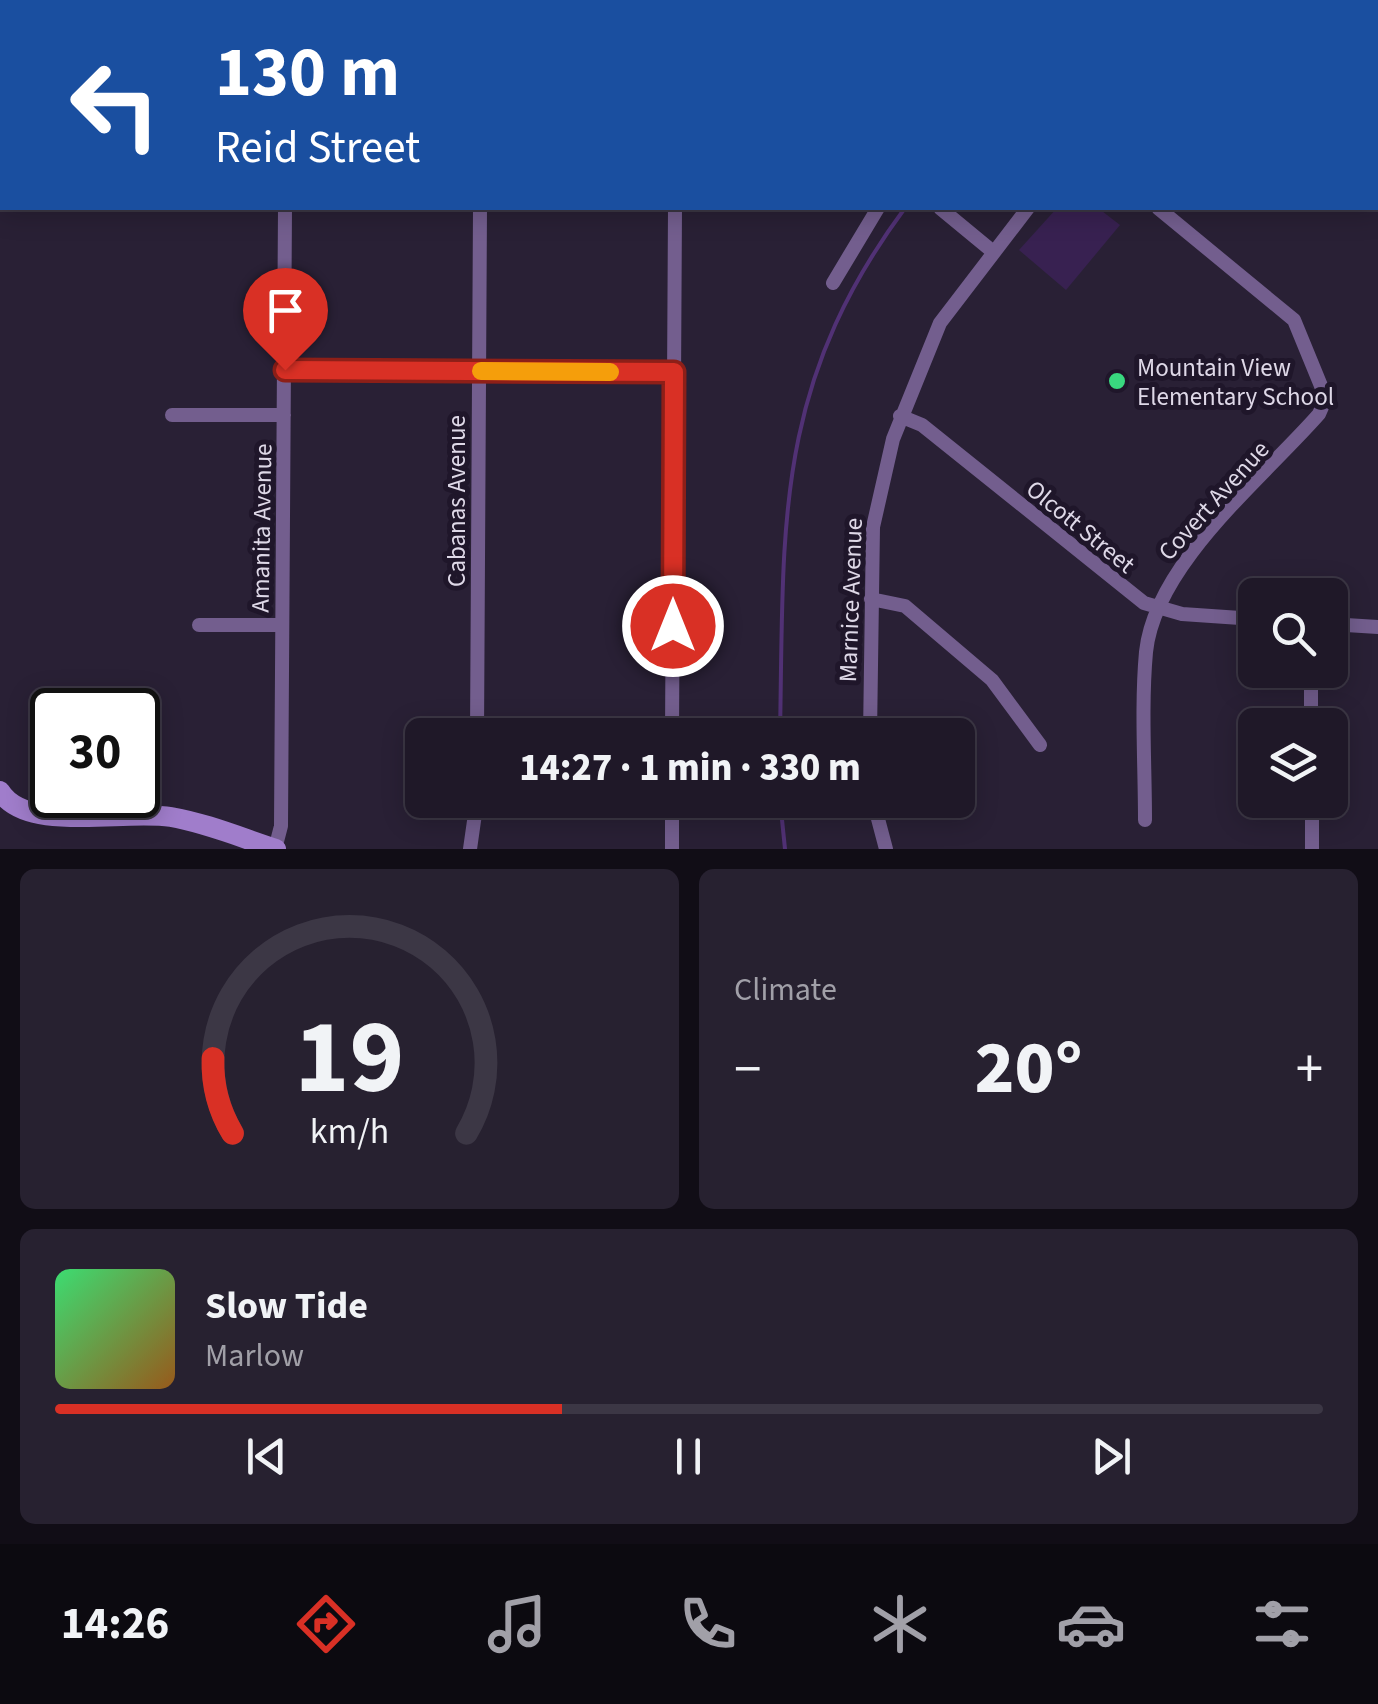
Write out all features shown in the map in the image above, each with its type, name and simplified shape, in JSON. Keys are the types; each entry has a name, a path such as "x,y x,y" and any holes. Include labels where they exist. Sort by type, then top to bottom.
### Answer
{"street":[{"name":"Amanita Avenue","path":"276,849 282,826 285,210"},
{"name":"Cabanas Avenue","path":"477,718 480,210"},
{"path":"672,718 675,210"},
{"path":"833,282 877,210"},
{"path":"942,210 992,251"},
{"name":"Marnice Avenue","path":"870,718 876,499 900,416 940,323 1026,210"},
{"name":"Covert Avenue","path":"1145,820 1146,649 1159,610 1180,570 1319,414 1326,398 1294,320 1160,210"},
{"path":"285,370 674,372"},
{"path":"172,415 284,415"},
{"name":"Olcott Street","path":"900,416 922,424 1129,594 1159,610 1238,617"},
{"path":"871,599 905,606 992,680 1040,745"},
{"path":"198,624 282,624"},
{"path":"1348,625 1378,627"},
{"path":"0,791 12,806 37,815 172,817 276,849"},
{"path":"470,849 474,818"},
{"path":"672,818 672,849"},
{"path":"878,818 886,849"},
{"path":"1312,818 1312,849"}],"shaded area":[{"path":"1055,210 1101,210 1120,225 1066,290 1019,250"}],"waterway":[{"path":"780,718 787,523 794,460 808,398 830,336 862,273 904,210"},
{"path":"782,818 785,849"}],"slow traffic":[{"path":"481,371 610,372"}],"place":[{"name":"Mountain View Elementary School","path":"1117,381"}],"route":[{"path":"285,370 674,372 673,626"}]}
